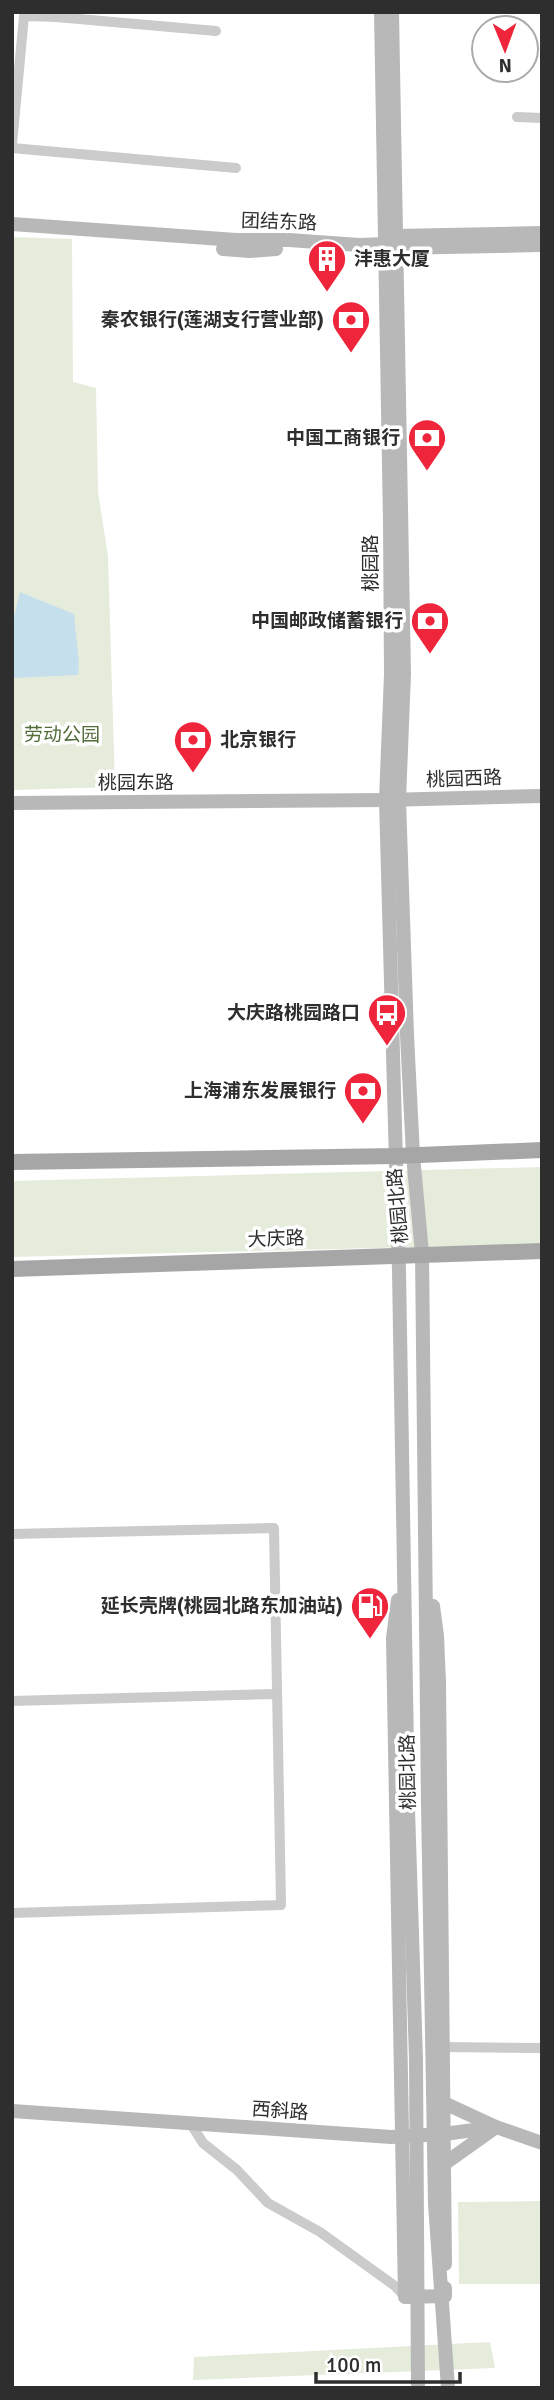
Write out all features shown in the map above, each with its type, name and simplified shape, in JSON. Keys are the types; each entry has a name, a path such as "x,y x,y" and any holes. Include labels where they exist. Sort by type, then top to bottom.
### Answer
{"main road":[{"name":"桃园路","path":"381,12 390,245"},
{"name":"桃园路","path":"392,12 391,646 396,1156"},
{"name":"团结东路","path":"12,224 236,240 390,245 542,233"},
{"path":"12,233 250,251 292,248 358,252 390,245 542,245"},
{"name":"桃园西路","path":"393,800 542,796"},
{"name":"桃园路","path":"393,800 413,1155"},
{"name":"桃园东路","path":"12,803 393,800"},
{"path":"14,1163 396,1156 542,1150"},
{"name":"桃园北路","path":"413,1155 422,1253 435,2204 448,2388"},
{"name":"桃园北路","path":"396,1156 408,1809 416,2059 418,2388"},
{"name":"大庆路","path":"15,1267 542,1251"},
{"path":"404,1543 393,1638 405,2297 445,2296 437,1636 425,1557"},
{"path":"442,2102 496,2127 444,2164"},
{"name":"西斜路","path":"12,2111 402,2137 496,2127 542,2143"}],"street":[{"path":"216,31 56,14 24,16 12,146 236,169"},
{"path":"517,117 542,118"},
{"path":"12,1534 274,1528 281,1905 12,1913"},
{"path":"12,1702 277,1694"},
{"path":"441,2047 542,2048"},
{"path":"191,2124 203,2143 237,2170 268,2203 320,2232 395,2286 405,2297"}],"green space":[{"name":"劳动公园","path":"12,237 72,239 73,382 96,388 98,492 108,556 115,787 12,790"},
{"path":"542,1167 542,1244 12,1257 12,1181"},
{"path":"542,2201 542,2284 459,2284 458,2202"},
{"path":"490,2342 495,2368 193,2380 194,2357"}],"water":[{"path":"20,592 74,614 78,675 12,678 12,626"}],"place":[{"name":"沣惠大厦","path":"327,293"},
{"name":"秦农银行(莲湖支行营业部)","path":"351,354"},
{"name":"中国工商银行","path":"427,472"},
{"name":"中国邮政储蓄银行","path":"430,655"},
{"name":"北京银行","path":"193,774"},
{"name":"大庆路桃园路口","path":"387,1047"},
{"name":"上海浦东发展银行","path":"363,1125"},
{"name":"延长壳牌(桃园北路东加油站)","path":"370,1640"}]}
